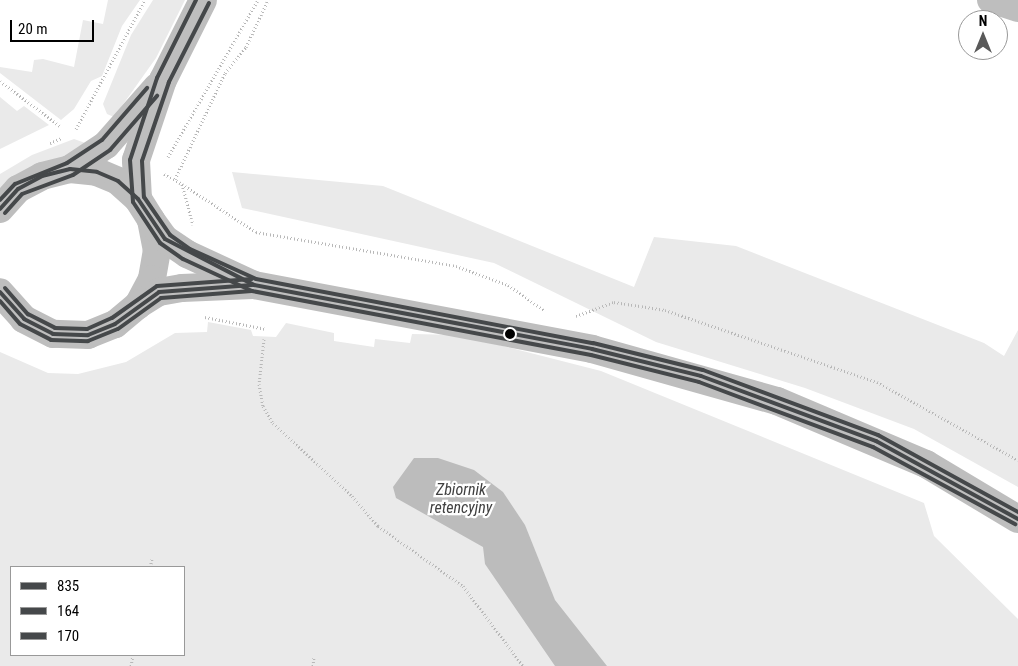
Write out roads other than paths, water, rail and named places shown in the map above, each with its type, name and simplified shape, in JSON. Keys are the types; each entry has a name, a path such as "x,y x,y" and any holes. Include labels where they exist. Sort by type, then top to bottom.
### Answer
{"street":[{"path":"138,305 152,279 157,250 145,209 136,160 163,80 203,0"},
{"path":"990,0 1018,9"},
{"path":"0,209 18,189 42,176 70,169 106,145 163,80"},
{"path":"70,169 97,172 118,181 145,209 165,239 188,254 254,285"},
{"path":"0,292 24,319 53,334 88,335 116,324 138,305 159,292 182,288 254,285 583,347 701,376 876,441 1018,519"}],"water":[{"name":"Zbiornik retencyjny","path":"414,458 438,458 474,470 503,492 525,525 555,600 607,666 555,666 485,564 483,547 396,498 393,487"}]}
